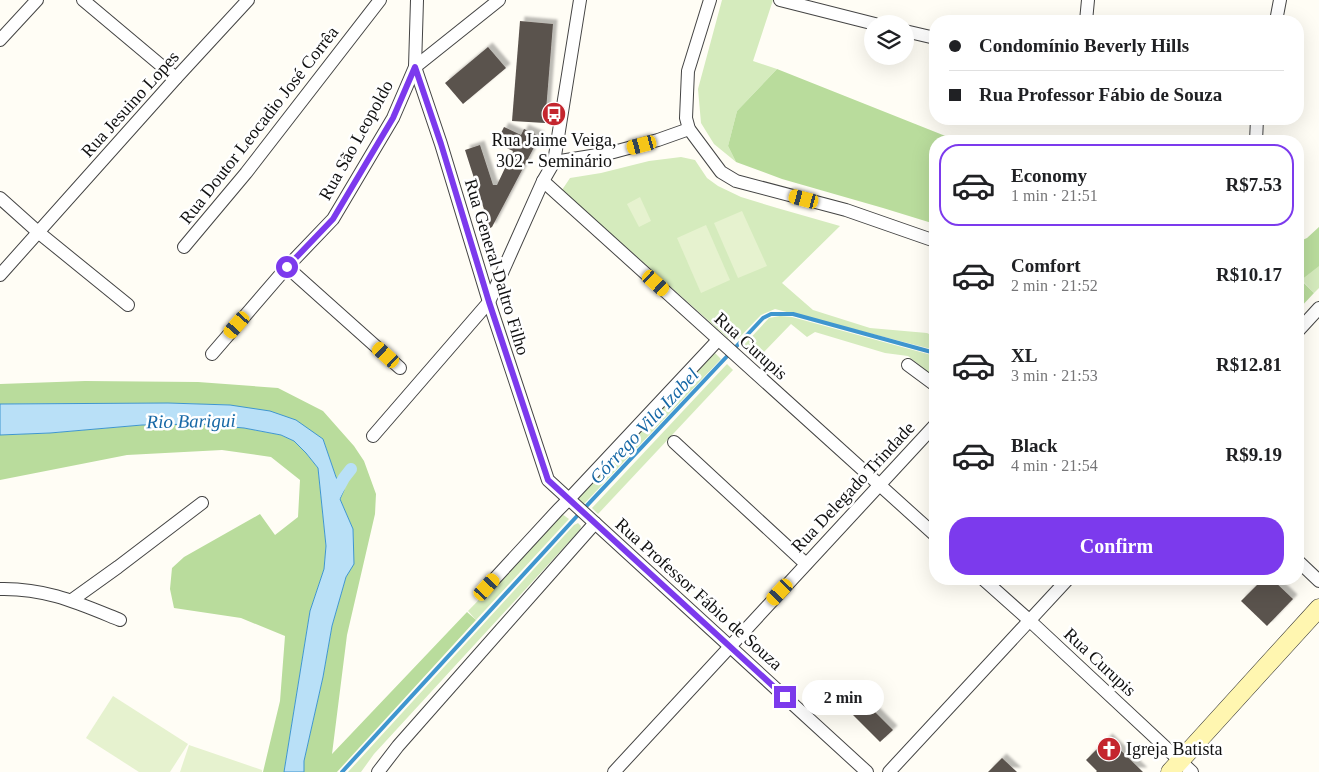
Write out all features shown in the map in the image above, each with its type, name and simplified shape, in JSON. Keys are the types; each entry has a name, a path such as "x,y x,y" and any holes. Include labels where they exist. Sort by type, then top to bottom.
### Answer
{"main road":[{"path":"1180,768 1319,608"}],"street":[{"path":"0,40 37,0"},
{"path":"83,0 176,78"},
{"name":"Rua Jesuino Lopes","path":"0,275 248,0"},
{"name":"Rua Doutor Leocadio José Corrêa","path":"184,247 246,173 380,0"},
{"name":"Rua General Daltro Filho","path":"417,0 415,67 441,144 489,302 548,480 591,519"},
{"name":"Rua São Leopoldo","path":"212,354 287,267 333,219 393,118 415,67 499,0"},
{"path":"373,436 489,302 543,182 554,162 580,0"},
{"path":"710,0 688,71 686,118 689,129 721,172 736,181 846,210 929,240"},
{"path":"780,0 864,21"},
{"path":"1087,15 1088,0"},
{"path":"1277,15 1280,0"},
{"path":"914,33 929,37"},
{"path":"554,162 610,153 658,140 689,129"},
{"name":"Rua Curupis","path":"543,182 929,530"},
{"path":"0,198 38,232 128,305"},
{"path":"287,267 400,368"},
{"path":"1304,324 1319,308"},
{"path":"487,587 558,510 572,502 721,342"},
{"path":"908,365 929,381"},
{"name":"Rua Delegado Trindade","path":"614,772 929,431"},
{"path":"674,442 806,564"},
{"path":"72,600 202,502"},
{"path":"378,772 591,519"},
{"name":"Rua Professor Fábio de Souza","path":"591,519 867,772"},
{"path":"1304,567 1319,581"},
{"name":"Rua Curupis","path":"990,585 1029,620 1180,768"},
{"path":"889,772 1062,585"},
{"path":"0,589 47,593 72,600 120,620"}],"green space":[{"path":"722,0 773,0 753,61 777,69 737,111 728,146 736,162 714,144 701,123 698,89"},
{"path":"777,69 943,135 929,135 929,222 782,179 736,162 728,146 737,111"},
{"path":"681,157 695,160 707,178 718,186 741,197 840,226 782,283 813,310 870,328 927,333 929,334 929,348 775,309 761,315 737,340 731,334 728,338 562,190 570,178 601,173 649,161"},
{"path":"640,197 651,221 639,227 627,204"},
{"path":"742,211 767,266 738,278 714,223"},
{"path":"706,225 730,280 701,293 677,238"},
{"path":"1319,227 1319,288 1314,293 1304,282 1304,262"},
{"path":"1319,227 1319,266 1304,278 1304,239"},
{"path":"1304,283 1314,293 1304,304"},
{"path":"780,316 792,317 929,354 929,373 908,356 885,353 815,332 807,337 791,324 758,358 744,345 769,318"},
{"path":"715,353 721,359 584,504 578,498"},
{"path":"727,364 733,370 598,514 592,508"},
{"path":"85,381 198,382 278,388 323,411 354,446 364,461 376,494 375,514 347,635 332,754 467,612 476,620 337,772 304,772 304,761 323,677 332,626 346,577 354,563 353,529 340,499 344,490 336,477 323,439 230,405 168,403 0,404 0,384"},
{"path":"199,424 244,428 281,435 294,441 318,468 326,546 324,569 310,611 284,772 263,772 280,701 285,636 241,618 174,608 170,589 172,568 184,557 260,514 275,535 298,517 300,480 271,457 222,450 127,455 0,480 0,435 50,433 142,425"},
{"path":"562,514 569,519 476,620 468,611"},
{"path":"578,523 581,526 580,530 374,754 361,772 348,772 574,525"},
{"path":"113,696 188,744 170,772 139,772 86,738"},
{"path":"189,745 262,770 262,772 180,772"}],"water":[{"name":"Rio Barigui","path":"168,403 230,405 270,411 296,420 323,439 336,477 344,490 340,499 353,529 354,564 346,577 332,626 323,677 304,761 304,772 284,772 310,611 324,569 326,546 318,468 306,453 294,441 281,435 244,428 199,424 142,425 50,433 0,435 0,404"}],"building":[{"path":"520,21 553,24 545,123 512,121"},
{"path":"488,47 506,68 463,104 445,83"},
{"path":"504,127 521,135 524,129 540,136 490,228 465,150 480,145 493,185 497,185 513,151 496,143"},
{"path":"1257,585 1278,585 1293,599 1267,626 1241,601"},
{"path":"863,700 893,730 880,742 850,712"},
{"name":"Igreja Batista","path":"1108,738 1143,772 1096,772 1086,760"},
{"path":"1002,758 1017,772 988,772"}],"waterway":[{"name":"Córrego Vila Izabel","path":"342,772 578,515 763,318 771,314 793,314 929,351"},
{"path":"333,498 351,469"}],"place":[{"name":"Rua Jaime Veiga, 302 - Seminário","path":"554,114"},
{"name":"Igreja Batista","path":"1109,749"}],"route":[{"path":"287,267 333,219 393,118 415,67 441,144 489,302 548,480 785,697"}]}
